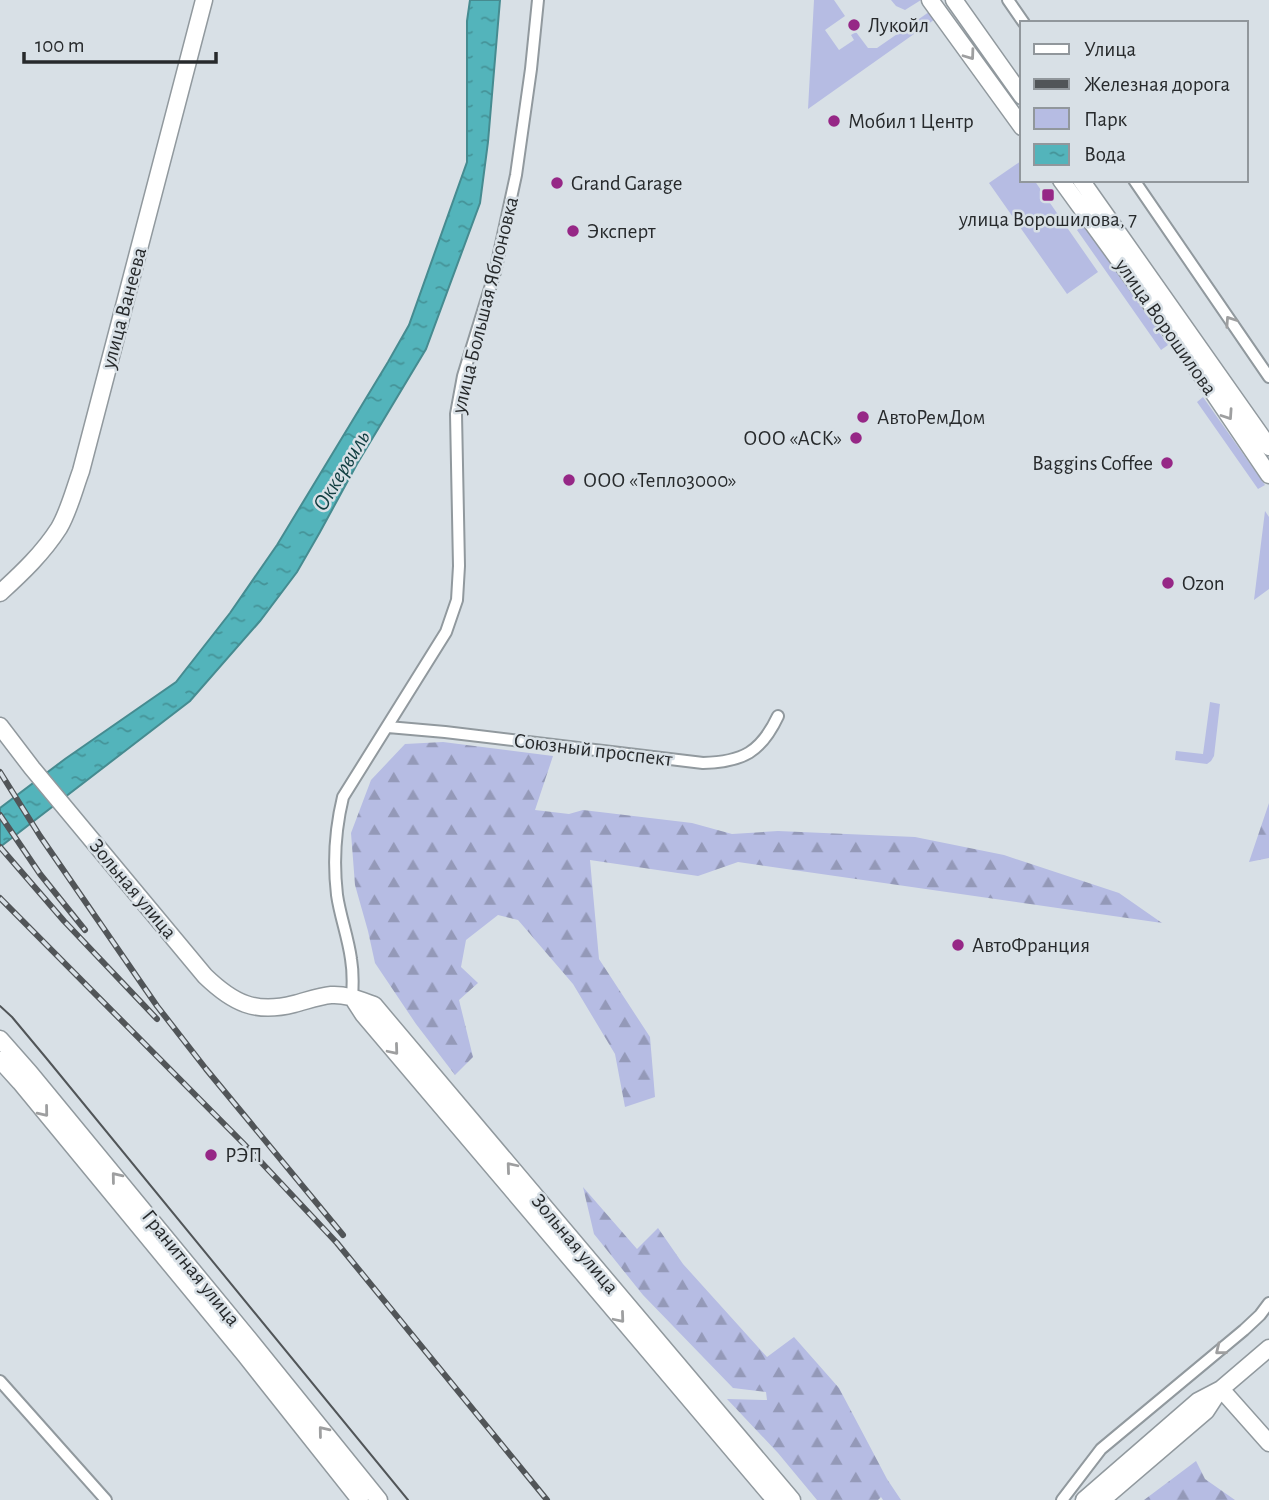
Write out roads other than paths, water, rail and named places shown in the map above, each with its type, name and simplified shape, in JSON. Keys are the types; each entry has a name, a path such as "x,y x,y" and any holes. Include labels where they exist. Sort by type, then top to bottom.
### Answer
{"street":[{"name":"улица Ванеева","path":"0,593 43,551 60,526 81,471 204,0"},
{"name":"улица Большая Яблоновка","path":"352,997 351,958 337,897 334,860 336,831 343,797 446,632 457,600 459,566 456,414 463,376 495,272 516,175 538,0"},
{"path":"930,0 1020,124"},
{"path":"954,0 1020,93"},
{"path":"1008,0 1023,21"},
{"name":"улица Ворошилова","path":"1062,182 1185,351 1269,475"},
{"name":"улица Ворошилова","path":"1082,182 1269,447"},
{"path":"1135,182 1269,377"},
{"name":"Союзный проспект","path":"387,727 703,763 724,763 750,752 762,743 778,716"},
{"name":"Зольная улица","path":"0,726 205,976 221,991 248,1005 266,1008 331,995 352,997 374,1005 792,1500"},
{"name":"Зольная улица","path":"352,997 363,1014 775,1500"},
{"name":"Гранитная улица","path":"0,1038 379,1500"},
{"name":"Гранитная улица","path":"0,1060 236,1345 360,1500"},
{"path":"1062,1500 1101,1449 1244,1330 1269,1303"},
{"path":"1084,1500 1198,1401 1221,1389 1269,1348"},
{"path":"0,1381 106,1500"},
{"path":"1221,1389 1269,1443"},
{"path":"1102,1500 1206,1411 1221,1389"}],"water":[{"name":"Оккервиль","path":"470,0 500,0 488,142 480,203 426,349 357,464 297,572 260,621 190,701 0,847 0,808 176,682 230,613 277,545 409,325 467,162 467,21"}],"tram line":[{"path":"0,1006 47,1059 408,1500"}],"railway":[{"path":"0,772 40,836 157,1006 343,1235"},
{"path":"0,815 40,874 85,930"},
{"path":"0,847 64,921 157,1019"},
{"path":"0,898 243,1143 337,1243 547,1500"}],"place":[{"name":"Лукойл","path":"854,25"},
{"name":"Мобил 1 Центр","path":"834,121"},
{"name":"Grand Garage","path":"557,183"},
{"name":"улица Ворошилова, 7","path":"1048,195"},
{"name":"Эксперт","path":"573,231"},
{"name":"АвтоРемДом","path":"863,417"},
{"name":"ООО «АСК»","path":"856,438"},
{"name":"Baggins Coffee","path":"1167,463"},
{"name":"ООО «Тепло3000»","path":"569,480"},
{"name":"Ozon","path":"1168,583"},
{"name":"АвтоФранция","path":"958,945"},
{"name":"РЭП","path":"211,1155"}]}
